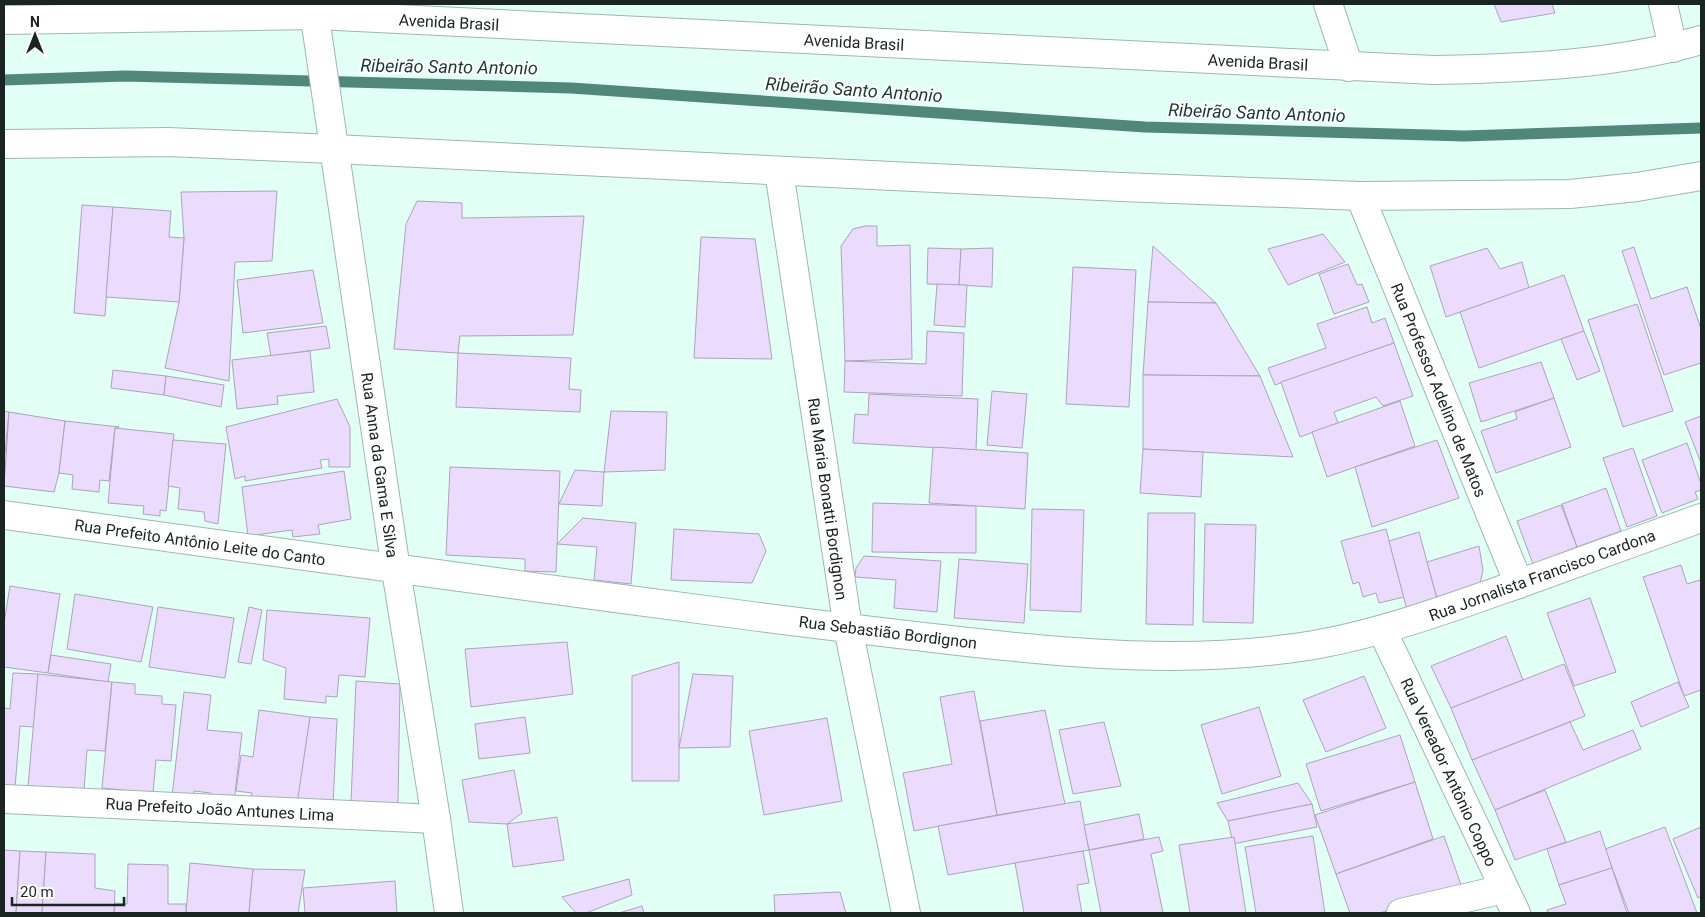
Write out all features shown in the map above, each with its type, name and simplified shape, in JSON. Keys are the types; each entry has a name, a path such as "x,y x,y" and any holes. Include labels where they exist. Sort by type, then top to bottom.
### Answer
{"street":[{"path":"1328,4 1349,67"},
{"path":"1663,4 1673,48"},
{"name":"Avenida Brasil","path":"4,20 316,16 1434,70 1567,65 1673,48 1701,40"},
{"name":"Rua Anna da Gama E Silva","path":"316,16 396,570 436,819 449,913"},
{"path":"4,144 168,142 334,148 779,171 1360,196 1570,194 1637,187 1701,176"},
{"name":"Rua Maria Bonatti Bordignon","path":"779,171 848,628 906,913"},
{"name":"Rua Professor Adelino de Matos","path":"1360,196 1519,584"},
{"name":"Rua Prefeito Antônio Leite do Canto","path":"4,515 396,570"},
{"name":"Rua Jornalista Francisco Cardona","path":"1382,630 1519,584 1701,518"},
{"name":"Rua Sebastião Bordignon","path":"396,570 1017,648 1129,655 1213,654 1271,650 1314,644 1382,630"},
{"name":"Rua Vereador Antônio Coppo","path":"1382,630 1516,913"},
{"name":"Rua Prefeito João Antunes Lima","path":"4,799 436,819"},
{"path":"1401,913 1504,889"}],"building":[{"path":"1494,4 1552,4 1555,13 1501,22"},
{"path":"277,191 272,261 235,262 229,381 165,368 179,302 184,238 181,192"},
{"path":"417,201 462,203 462,218 584,216 573,335 460,336 458,353 394,349 406,224"},
{"path":"82,205 113,207 105,316 74,313"},
{"path":"113,207 171,211 169,237 184,238 179,302 106,297"},
{"path":"877,226 877,246 910,245 912,359 845,361 841,246 853,229"},
{"path":"1323,234 1345,262 1288,285 1268,249"},
{"path":"701,237 755,239 772,359 694,358"},
{"path":"1153,246 1216,303 1148,302"},
{"path":"1634,247 1651,299 1687,287 1701,329 1701,363 1664,375 1622,251"},
{"path":"928,248 961,249 959,285 927,284"},
{"path":"993,248 992,287 959,285 961,249"},
{"path":"1487,248 1500,269 1522,262 1529,288 1446,317 1430,266"},
{"path":"1348,264 1357,285 1362,284 1369,302 1334,314 1319,274"},
{"path":"1073,267 1136,270 1129,407 1066,404"},
{"path":"313,270 323,323 243,333 237,280"},
{"path":"1564,275 1584,331 1479,368 1460,312"},
{"path":"937,284 967,285 965,327 934,325"},
{"path":"1148,302 1216,303 1260,376 1143,375"},
{"path":"1637,304 1673,411 1623,427 1588,320"},
{"path":"1367,307 1372,323 1385,318 1394,343 1275,385 1268,368 1326,348 1317,324"},
{"path":"326,326 330,348 271,356 267,333"},
{"path":"927,331 964,333 962,396 844,392 845,361 926,364"},
{"path":"1584,331 1600,371 1577,380 1561,339"},
{"path":"1394,343 1413,396 1383,406 1376,397 1334,412 1338,423 1300,437 1281,382"},
{"path":"310,351 314,392 277,396 278,404 237,409 232,360"},
{"path":"458,353 571,358 569,389 581,390 580,412 456,407"},
{"path":"1541,362 1554,398 1481,422 1469,383"},
{"path":"113,370 166,376 164,395 111,388"},
{"path":"1143,375 1260,376 1293,457 1143,449"},
{"path":"166,376 224,385 221,407 164,395"},
{"path":"992,391 1027,394 1022,448 987,445"},
{"path":"869,394 978,399 976,450 853,443 855,414 868,415"},
{"path":"1554,398 1571,447 1496,473 1481,431 1517,419 1515,412"},
{"path":"337,399 350,427 350,467 329,467 329,459 320,460 322,468 245,481 245,476 235,479 226,427"},
{"path":"1400,401 1415,446 1327,477 1312,432"},
{"path":"4,411 9,412 4,463"},
{"path":"611,411 667,412 665,470 604,472"},
{"path":"9,412 65,421 59,473 54,492 4,486"},
{"path":"1701,416 1701,463 1685,422"},
{"path":"65,421 119,427 115,428 109,481 100,480 99,492 72,489 73,475 59,473"},
{"path":"115,428 174,434 166,511 160,510 160,516 143,514 144,506 108,503"},
{"path":"173,440 226,444 218,524 205,521 204,512 178,509 180,488 168,486"},
{"path":"1437,440 1459,498 1372,527 1355,467"},
{"path":"1687,443 1701,484 1701,490 1695,492 1698,499 1662,513 1642,460"},
{"path":"933,447 1028,453 1025,509 929,503"},
{"path":"1633,448 1657,516 1627,527 1603,458"},
{"path":"1143,449 1203,452 1201,497 1140,493"},
{"path":"450,467 560,471 556,572 525,571 525,559 446,555"},
{"path":"575,470 604,472 602,506 559,504"},
{"path":"344,471 351,519 318,525 320,534 293,537 292,530 248,536 242,487"},
{"path":"1606,488 1621,531 1577,547 1562,504"},
{"path":"873,503 976,506 976,553 872,552"},
{"path":"1561,505 1577,547 1533,564 1517,521"},
{"path":"1032,509 1084,510 1081,612 1030,610"},
{"path":"1148,513 1195,513 1193,625 1146,624"},
{"path":"583,518 636,523 631,584 594,580 597,547 557,544"},
{"path":"1205,524 1256,525 1253,623 1203,622"},
{"path":"674,529 759,534 766,551 752,583 671,580"},
{"path":"1386,529 1404,597 1379,603 1376,593 1363,597 1359,582 1353,584 1341,541"},
{"path":"1419,532 1438,602 1407,610 1389,541"},
{"path":"1479,546 1483,570 1479,588 1438,602 1427,562"},
{"path":"864,556 941,561 937,612 894,608 896,580 855,577 856,568"},
{"path":"959,559 1028,564 1024,623 954,618"},
{"path":"1681,565 1687,584 1700,580 1701,584 1701,690 1684,696 1643,577"},
{"path":"10,586 60,594 48,673 4,667 4,623"},
{"path":"75,594 153,607 141,662 67,649"},
{"path":"1590,598 1616,672 1574,686 1547,613"},
{"path":"158,607 234,618 225,678 149,667"},
{"path":"249,607 262,610 251,664 238,662"},
{"path":"267,610 370,618 365,677 339,675 337,697 326,696 326,703 284,699 286,668 263,660"},
{"path":"1506,636 1523,680 1451,708 1431,666"},
{"path":"567,642 573,694 471,707 465,649"},
{"path":"51,655 111,664 108,682 48,673"},
{"path":"679,662 679,781 632,781 632,676"},
{"path":"1564,664 1585,716 1472,760 1451,708"},
{"path":"13,673 38,674 34,727 20,726 15,788 4,787 4,708 10,709"},
{"path":"38,674 112,682 105,751 87,750 84,790 28,786"},
{"path":"693,674 733,676 730,747 679,748"},
{"path":"1364,676 1386,728 1326,752 1303,700"},
{"path":"356,681 400,684 398,803 351,802"},
{"path":"112,682 135,684 135,694 162,696 162,704 176,705 171,761 156,760 153,793 102,788"},
{"path":"1678,682 1689,707 1641,727 1631,702"},
{"path":"974,691 997,815 914,831 903,773 952,764 940,697"},
{"path":"184,692 211,695 207,730 242,733 234,802 211,799 211,793 194,791 194,798 172,796"},
{"path":"1259,707 1281,776 1222,794 1201,725"},
{"path":"259,710 310,717 297,808 251,801 252,793 236,791 241,755 253,757"},
{"path":"1045,710 1065,804 997,815 980,721"},
{"path":"310,717 337,719 333,806 297,804"},
{"path":"525,717 530,753 479,759 475,724"},
{"path":"827,718 842,801 764,815 749,731"},
{"path":"1104,722 1121,786 1073,794 1059,730"},
{"path":"1570,722 1583,750 1633,730 1641,749 1495,810 1472,760"},
{"path":"1400,735 1415,782 1321,811 1306,764"},
{"path":"514,770 522,813 507,824 469,822 462,780"},
{"path":"1415,782 1433,839 1336,874 1315,815"},
{"path":"1298,783 1312,804 1228,821 1217,803"},
{"path":"1545,790 1566,842 1515,860 1495,810"},
{"path":"1080,801 1089,850 948,875 938,826"},
{"path":"1312,804 1317,827 1233,844 1228,821"},
{"path":"1139,814 1144,839 1089,850 1084,825"},
{"path":"557,817 564,860 513,867 507,824"},
{"path":"1665,827 1697,913 1629,913 1605,849"},
{"path":"1701,827 1701,897 1698,898 1673,839"},
{"path":"1600,831 1612,868 1559,885 1547,849"},
{"path":"1313,836 1325,913 1256,913 1245,847"},
{"path":"1444,836 1461,885 1380,913 1350,913 1336,874"},
{"path":"1159,837 1163,851 1151,854 1163,913 1101,913 1089,850"},
{"path":"1234,837 1246,913 1190,913 1179,845"},
{"path":"4,850 20,851 16,913 4,913"},
{"path":"20,851 46,852 42,913 16,913"},
{"path":"1083,851 1089,883 1077,885 1082,913 1024,913 1015,863"},
{"path":"46,852 95,854 95,888 115,891 114,913 42,913"},
{"path":"190,863 253,869 249,913 186,913"},
{"path":"128,864 168,865 168,904 186,904 186,913 114,913 115,903 127,904"},
{"path":"1612,868 1627,913 1548,913 1547,910 1566,904 1559,885"},
{"path":"253,869 305,870 298,913 249,913"},
{"path":"629,879 632,895 586,913 576,913 562,897"},
{"path":"395,881 397,913 305,913 303,888"},
{"path":"840,892 846,913 775,913 774,895"},
{"path":"642,906 644,913 619,913"}],"waterway":[{"name":"Ribeirão Santo Antonio","path":"4,80 125,76 571,88 1145,127 1464,136 1701,128"}]}
